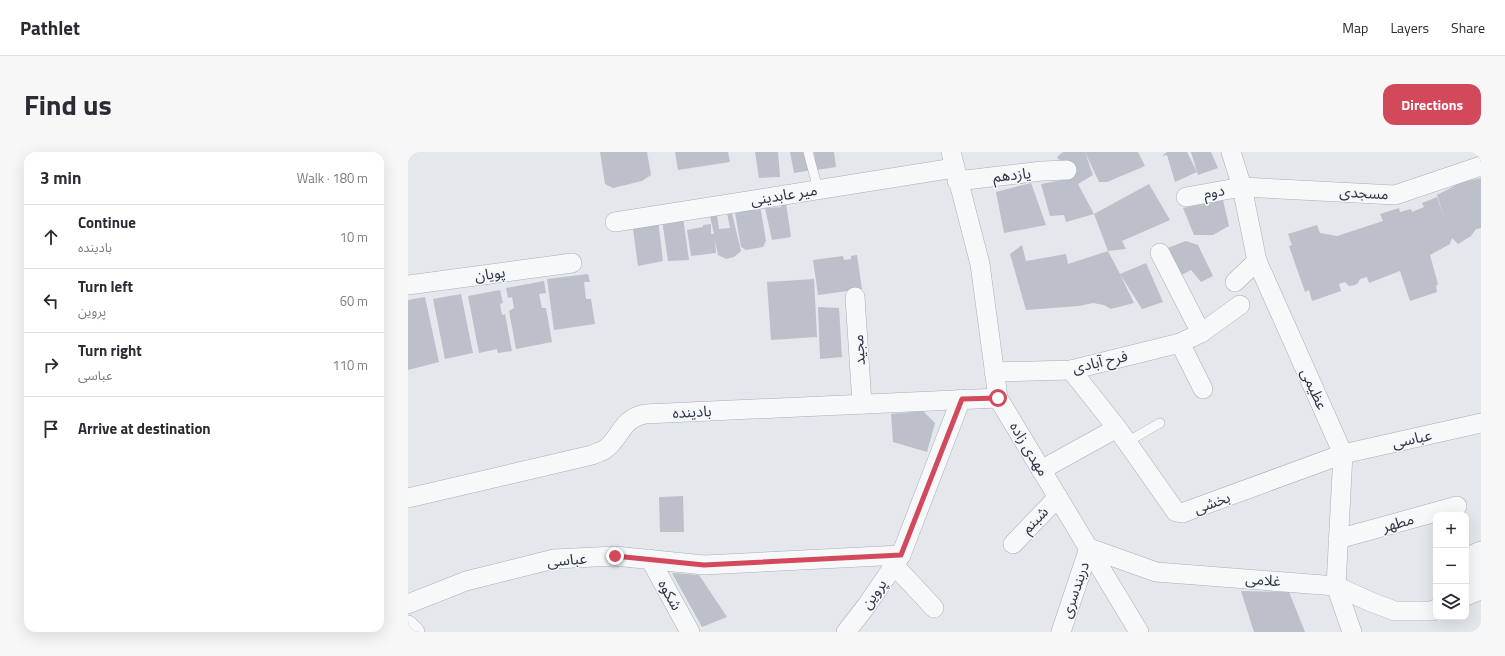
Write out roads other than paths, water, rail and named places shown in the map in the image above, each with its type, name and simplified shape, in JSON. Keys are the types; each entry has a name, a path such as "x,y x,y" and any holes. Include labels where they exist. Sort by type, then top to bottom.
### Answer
{"street":[{"name":"عظیمی","path":"1231,152 1242,187 1257,261 1343,454 1336,586 1352,632"},
{"name":"مسجدی","path":"1242,187 1395,195 1481,166"},
{"name":"میر عابدینی","path":"615,222 954,167"},
{"name":"یازدهم","path":"954,167 1042,171 1067,170"},
{"name":"مهدی زاده","path":"954,167 980,264 998,398 1139,632"},
{"name":"دوم","path":"1186,197 1242,187"},
{"path":"1160,252 1201,333"},
{"path":"1235,282 1257,261"},
{"name":"پویان","path":"408,285 572,263"},
{"name":"مجید","path":"855,297 862,404"},
{"name":"فرح آبادی","path":"994,372 1071,370 1180,343 1201,333 1240,305"},
{"path":"1180,343 1203,388"},
{"name":"بخشی","path":"1071,370 1122,435 1176,512 1182,513 1343,454"},
{"name":"بادینده","path":"408,498 592,455 603,451 609,446 626,424 635,416 645,414 998,398"},
{"name":"پروین","path":"846,632 867,605 897,560 962,399"},
{"name":"عباسی","path":"1343,454 1481,423"},
{"path":"1041,470 1122,435"},
{"name":"شبنم","path":"1013,544 1058,496"},
{"name":"مطهر","path":"1338,539 1457,506"},
{"name":"غلامی","path":"1089,548 1156,572 1336,586 1395,611 1433,610"},
{"name":"دربندسری","path":"1061,632 1089,548"},
{"path":"1473,593 1474,554 1481,551"},
{"name":"عباسی","path":"408,604 466,581 554,559 615,556 704,565 897,560"},
{"name":"شکوه","path":"650,559 690,632"},
{"path":"897,560 934,608"},
{"path":"408,625 415,632"}],"lane":[{"path":"808,152 818,190"},
{"path":"1122,435 1160,423"}]}
